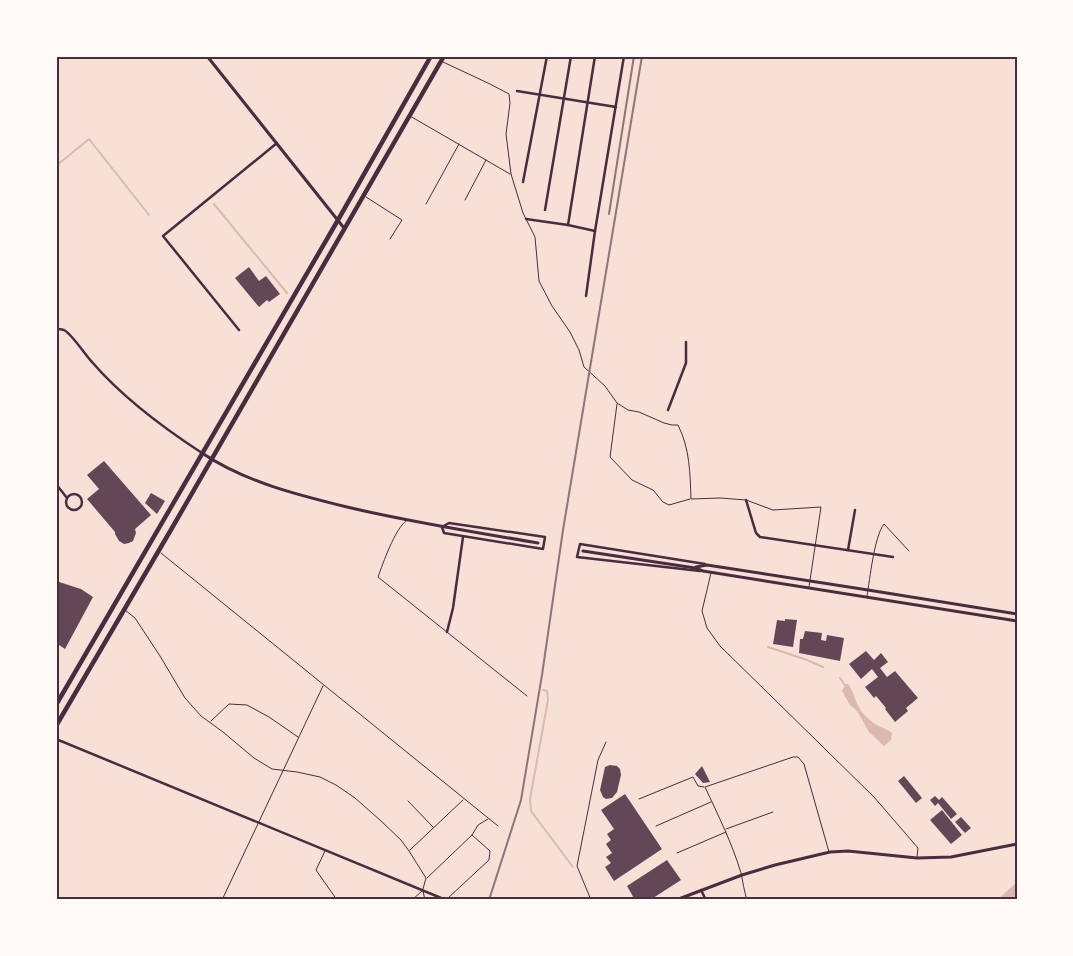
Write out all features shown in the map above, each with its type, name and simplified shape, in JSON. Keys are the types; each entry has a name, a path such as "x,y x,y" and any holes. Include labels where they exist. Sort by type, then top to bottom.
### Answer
{"main road":[{"path":"56,705 338,220 431,56"},
{"path":"56,726 212,460 442,58"}],"street":[{"path":"207,56 344,228"},
{"path":"523,182 547,56"},
{"path":"545,210 572,56"},
{"path":"568,225 595,56"},
{"path":"586,296 624,56"},
{"path":"517,91 616,107"},
{"path":"239,330 163,236 276,143"},
{"path":"526,219 595,231"},
{"path":"56,329 69,334 92,363 153,419 212,460 238,473 308,498 407,520 538,544"},
{"path":"668,410 686,363 686,342"},
{"path":"56,484 67,498 66,503 70,509 77,509 80,506 80,498 76,495 71,495 67,498"},
{"path":"746,500 756,533 760,536 893,558"},
{"path":"848,550 855,510"},
{"path":"449,523 545,537 543,549 444,533 442,527 449,523"},
{"path":"447,632 453,608 463,537"},
{"path":"1017,614 580,544 577,558 711,572 1017,620"},
{"path":"583,551 695,568 703,571"},
{"path":"695,568 706,565"},
{"path":"56,739 446,900"},
{"path":"676,900 742,875 830,852 848,851 917,858 951,857 1017,844"},
{"path":"701,890 706,900"}],"lane":[{"path":"442,58 509,94 510,103 506,134 511,174 523,213 535,237 539,281 552,306 575,341 584,367 605,386 617,403 628,410 672,425 678,425 684,437 688,454 691,499"},
{"path":"409,115 511,174"},
{"path":"426,204 459,144"},
{"path":"465,200 486,160"},
{"path":"363,196 402,220 390,239"},
{"path":"617,403 610,456 632,480 653,490 663,502 669,505 691,499 720,498 746,500 773,510 821,507 808,588"},
{"path":"407,520 402,524 378,577 527,696"},
{"path":"867,597 874,554 881,528 884,524 909,551"},
{"path":"158,551 498,826"},
{"path":"711,572 702,611 707,628 720,646 874,797 918,848 917,858"},
{"path":"124,610 135,618 185,698 201,716 254,758 272,769 320,777 355,798 380,820 409,851 426,878"},
{"path":"222,900 324,685"},
{"path":"210,722 229,704 247,705 269,717 299,738"},
{"path":"591,900 577,866 598,760 606,742"},
{"path":"639,799 693,777 698,786 705,787 793,757 798,757 804,764 830,852"},
{"path":"705,787 725,829 742,875 743,888 747,900"},
{"path":"409,851 464,799"},
{"path":"408,801 434,828"},
{"path":"656,826 712,802"},
{"path":"725,829 773,812"},
{"path":"425,900 423,890 426,878 472,835 478,826 488,819"},
{"path":"677,854 726,832"},
{"path":"446,900 490,860 490,851 472,835"},
{"path":"325,850 316,870 337,900"},
{"path":"412,900 423,890"}],"shaded area":[{"path":"846,684 850,687 864,715 875,724 892,733 891,740 884,746 869,732 857,711 850,705 842,691"},
{"path":"1017,882 1017,900 997,900"}],"building":[{"path":"249,267 259,281 266,276 280,294 269,302 267,300 259,307 235,278"},
{"path":"104,461 151,515 135,529 136,533 133,541 129,543 124,544 119,541 115,532 87,499 99,489 87,475"},
{"path":"151,493 165,501 157,514 145,503"},
{"path":"56,581 81,589 93,597 65,649 56,643"},
{"path":"785,619 797,620 793,647 773,644 777,620 785,621"},
{"path":"805,631 822,633 821,640 826,641 827,635 844,638 840,661 799,653 800,639 803,639"},
{"path":"866,651 874,660 881,653 888,662 880,668 887,677 895,671 918,698 906,708 908,711 895,722 876,696 874,698 865,687 878,677 872,669 861,679 849,664"},
{"path":"610,765 617,766 620,769 621,775 617,792 612,798 606,799 600,790 605,767"},
{"path":"702,766 710,782 703,783 695,774"},
{"path":"904,776 922,798 916,803 898,781"},
{"path":"625,794 662,849 614,881 605,867 611,863 606,857 612,853 606,844 611,840 607,834 614,829 601,810"},
{"path":"935,796 939,800 942,797 957,814 951,819 938,803 935,806 930,800"},
{"path":"942,810 962,835 951,844 930,820"},
{"path":"961,817 971,828 965,833 955,822"},
{"path":"667,860 681,880 650,900 635,900 627,886"}],"waterway":[{"path":"56,166 89,139 149,215"},
{"path":"214,204 287,293"},
{"path":"768,647 823,667"},
{"path":"840,678 845,685"},
{"path":"543,690 547,691 548,700 530,799 531,811 573,867"}],"railway":[{"path":"609,214 634,56"},
{"path":"489,900 521,800 542,675 563,530 642,56"}]}
